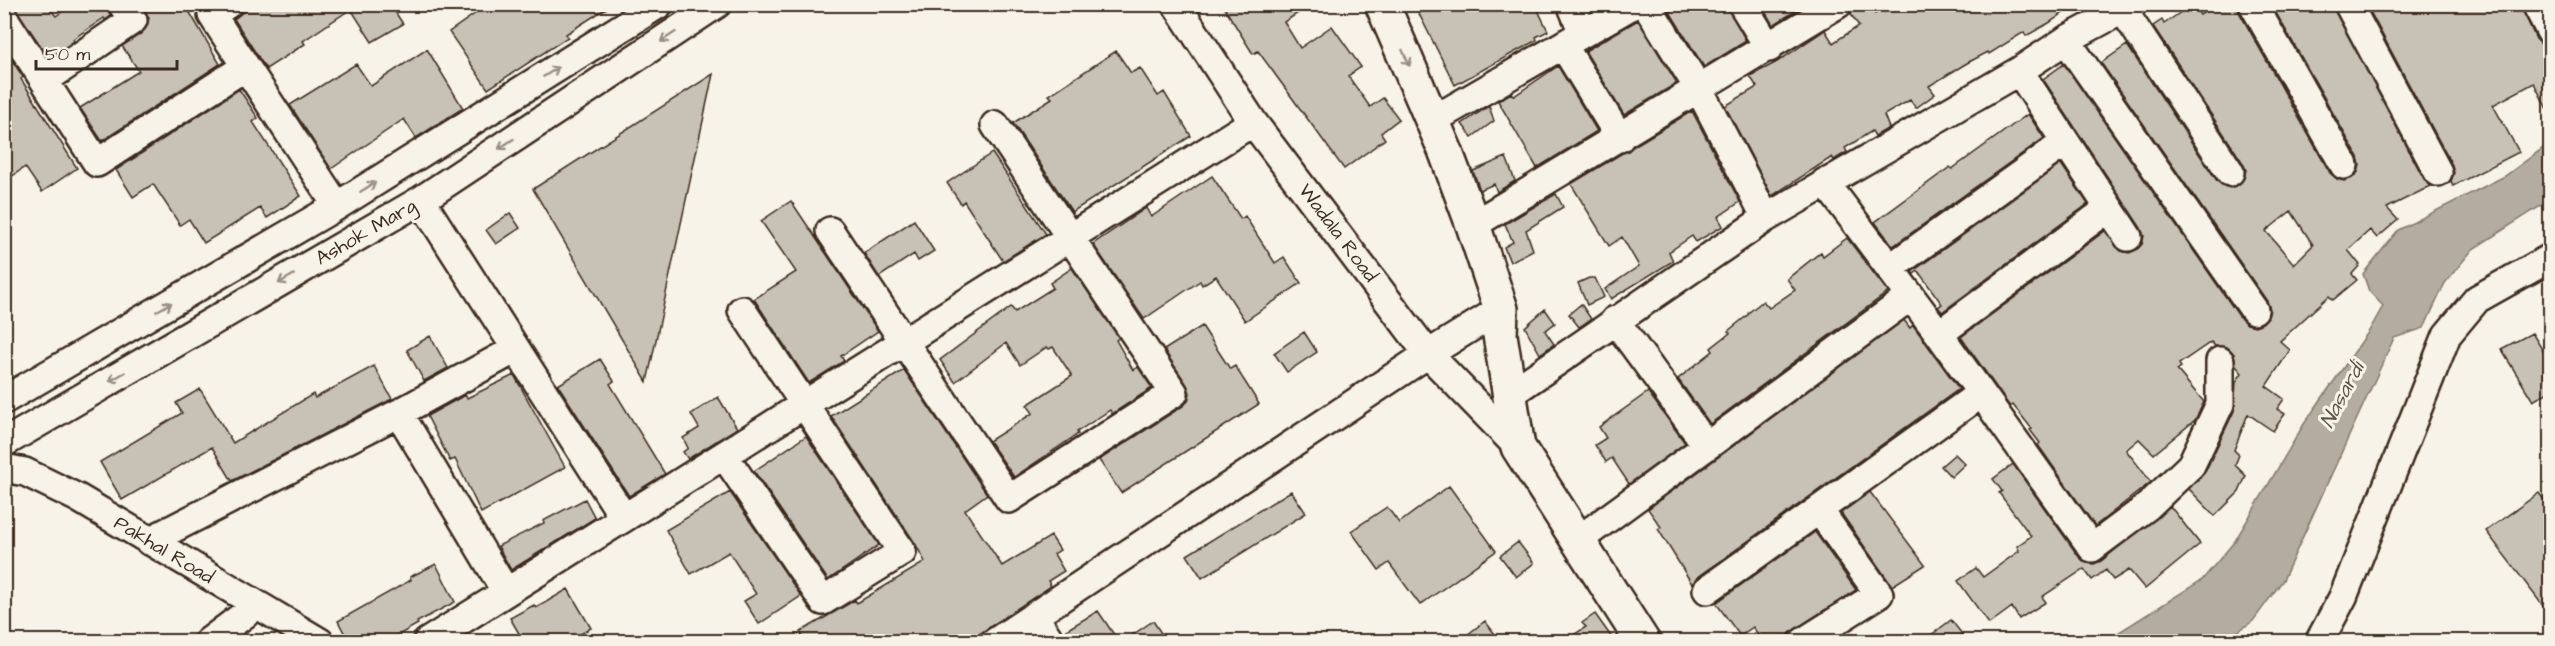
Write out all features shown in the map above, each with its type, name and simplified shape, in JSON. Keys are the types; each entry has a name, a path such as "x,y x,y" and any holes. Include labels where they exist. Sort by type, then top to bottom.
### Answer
{"main road":[{"path":"1359,4 1495,320"},
{"path":"1382,4 1433,120 1473,225 1495,320 1518,447 1643,642"}],"street":[{"path":"45,80 132,20 122,4"},
{"path":"228,4 212,15 337,206"},
{"name":"Ashok Marg","path":"4,400 337,206 659,4"},
{"name":"Ashok Marg","path":"4,443 422,200 717,4"},
{"name":"Wadala Road","path":"1176,4 1253,122 1428,354 1518,447"},
{"path":"1570,4 1573,39 1620,138"},
{"path":"1433,120 1634,4"},
{"path":"1646,4 1699,89 1766,218"},
{"path":"1742,4 1769,48"},
{"path":"1473,225 1769,48 1838,4"},
{"path":"2253,4 2344,165"},
{"path":"2348,4 2438,172"},
{"path":"2536,4 2550,31"},
{"path":"1510,394 1766,218 2019,71 2066,40 2093,28 2128,7 2230,172"},
{"path":"4,18 97,163 245,67"},
{"path":"2066,40 2254,310"},
{"path":"2019,71 2064,143 2128,237"},
{"path":"427,642 1253,122"},
{"path":"830,231 1009,499 1174,393 995,125"},
{"path":"1890,268 2064,143"},
{"path":"1825,182 1939,334 2092,548 2147,507 2191,465 2220,404 2220,361"},
{"path":"422,200 624,518"},
{"path":"1939,334 2109,208"},
{"path":"2319,642 2343,597 2447,335 2477,299 2550,258"},
{"path":"1577,541 1911,296"},
{"path":"724,455 823,601 903,552 742,310"},
{"path":"995,642 1428,354 1495,320"},
{"path":"1615,320 1707,446"},
{"path":"149,541 399,413 516,349"},
{"path":"1707,590 1980,394"},
{"path":"399,413 506,592"},
{"name":"Pakhal Road","path":"4,468 25,472 78,498 320,642"},
{"path":"1803,642 1880,594 1819,510"},
{"path":"208,642 257,604"},
{"path":"1034,616 1051,642"}],"water":[{"name":"Nasardi","path":"2550,143 2550,200 2473,249 2445,283 2424,328 2394,338 2283,580 2253,621 2224,641 2105,641 2202,580 2235,541 2304,424 2369,331 2383,306 2369,291 2363,274 2398,230 2505,176"}],"building":[{"path":"12,4 46,4 56,16 73,4 106,4 111,16 105,20 104,18 73,39 74,41 49,58"},
{"path":"141,4 185,4 220,64 102,141 80,108 139,71 122,46 142,33 147,26 149,18"},
{"path":"254,4 390,4 403,24 372,42 351,9 303,41 305,44 266,69 234,19"},
{"path":"489,4 613,4 566,34 568,37 488,89 449,32"},
{"path":"1222,4 1312,4 1284,22 1300,48 1332,26 1361,67 1348,76 1370,107 1383,98 1399,119 1381,133 1385,139 1344,169 1258,51 1253,54"},
{"path":"1414,4 1535,4 1548,31 1536,37 1537,40 1455,85"},
{"path":"1665,4 1726,4 1746,41 1704,67"},
{"path":"1761,4 1807,4 1773,25"},
{"path":"1860,4 1869,4 1875,14 1890,4 2076,4 2026,36 2024,32 1989,54 1988,52 1967,63 1929,86 1935,94 1916,108 1910,100 1884,115 1889,128 1875,136 1872,131 1845,148 1847,152 1834,160 1832,157 1772,196 1725,106 1757,87 1750,76 1777,62 1825,30 1833,43 1859,26 1850,13"},
{"path":"2192,4 2200,15 2217,4 2237,4 2239,12 2330,173 2344,181 2352,178 2358,172 2360,165 2358,157 2271,4 2332,4 2424,179 2431,186 2387,208 2398,220 2377,238 2370,230 2348,250 2360,265 2352,274 2357,280 2333,300 2329,296 2280,341 2290,350 2266,386 2284,399 2277,409 2285,414 2273,431 2248,414 2234,450 2239,455 2235,465 2246,476 2239,492 2215,516 2189,489 2205,472 2234,411 2236,382 2242,373 2236,366 2234,354 2228,348 2215,346 2211,342 2179,364 2181,367 2177,370 2204,402 2195,420 2154,454 2139,439 2126,450 2151,482 2095,526 2038,445 2040,443 2030,430 2032,429 2013,405 2010,407 1961,337 2105,231 2121,251 2129,253 2142,244 2144,236 2141,228 2043,79 2064,64 2241,319 2255,326 2268,317 2270,309 2267,301 2101,63 2127,45 2217,181 2230,188 2238,185 2244,178 2246,170 2243,163 2153,26 2162,20 2164,24","holes":["2291,211 2313,245 2294,264 2266,231"]},
{"path":"2366,4 2520,4 2536,39 2542,45 2550,47 2550,115 2534,83 2493,105 2519,152 2453,186 2452,165"},
{"path":"1638,20 1677,83 1624,115 1585,51"},
{"path":"4,48 77,168 42,192 25,167 4,182"},
{"path":"427,49 463,108 416,138 404,119 331,169 290,105 356,64 371,86"},
{"path":"1116,51 1131,73 1140,68 1158,96 1164,92 1191,136 1072,212 1013,123 1052,98 1049,95"},
{"path":"1558,66 1597,131 1537,168 1498,101 1511,93 1514,96"},
{"path":"713,74 647,382 533,189"},
{"path":"239,89 258,118 253,122 301,196 267,218 260,208 204,243 189,219 180,225 153,184 133,197 116,170"},
{"path":"1489,106 1494,121 1472,137 1462,124"},
{"path":"1692,111 1740,202 1718,217 1723,226 1696,242 1692,236 1669,252 1673,261 1611,299 1605,289 1639,266 1622,237 1609,246 1571,184"},
{"path":"2028,114 2044,138 1893,246 1875,222"},
{"path":"992,153 1046,234 1003,261 964,201 961,204 947,183"},
{"path":"1506,157 1515,181 1497,192 1494,184 1480,190 1473,171"},
{"path":"2061,164 2088,204 1942,312 1938,307 1942,304 1918,271 1914,274 1912,272"},
{"path":"1212,176 1241,219 1245,216 1275,263 1284,257 1301,283 1245,321 1216,276 1202,285 1200,281 1144,319 1093,244 1146,208 1151,217"},
{"path":"1556,194 1563,207 1526,230 1533,250 1510,262 1504,247 1513,242 1505,224"},
{"path":"791,201 878,331 841,356 844,361 809,383 754,299 796,272 761,221"},
{"path":"510,213 520,228 496,244 486,230"},
{"path":"914,220 934,251 918,261 914,254 879,277 864,253"},
{"path":"1847,238 1888,292 1710,424 1678,379 1713,351 1711,348 1730,333 1728,331 1763,301 1769,308 1795,290 1787,279 1821,252 1823,256"},
{"path":"1072,268 1119,338 1116,340 1133,370 1138,367 1152,388 1112,414 1110,410 1014,477 989,441 1033,413 1027,405 1072,376 1053,347 1049,349 1047,347 1020,365 1006,343 955,382 940,360 1011,307 1015,312 1053,288 1050,283"},
{"path":"1595,278 1604,297 1587,305 1578,283"},
{"path":"1581,304 1591,319 1579,327 1569,314"},
{"path":"1545,309 1555,323 1545,331 1554,344 1540,354 1525,327"},
{"path":"1904,320 1910,328 1913,325 1959,389 1698,577 1692,584 1658,529 1661,527 1648,509"},
{"path":"1202,326 1230,369 1235,366 1259,404 1121,493 1099,460 1188,401 1190,393 1187,385 1164,350"},
{"path":"1304,332 1317,352 1287,372 1274,353"},
{"path":"2532,333 2550,362 2550,391 2533,401 2501,349"},
{"path":"430,336 448,368 424,381 407,350"},
{"path":"600,359 614,381 610,384 665,474 629,496 558,385"},
{"path":"374,366 392,399 232,481 212,447 122,500 100,462 182,413 176,403 200,389 233,443 313,394 315,398"},
{"path":"904,370 987,494 965,510 1002,566 1051,536 1060,550 1054,554 1064,571 1048,581 1051,586 967,642 806,642 800,632 855,600 857,603 925,562 915,543 831,416"},
{"path":"514,375 565,467 481,513 455,459 450,461 427,416 465,395 467,398"},
{"path":"1648,392 1685,443 1629,484 1612,458 1606,462 1595,445 1606,438 1599,427"},
{"path":"718,397 737,428 688,459 683,452 688,448 683,438 699,428 691,414"},
{"path":"806,436 879,545 828,580 754,471"},
{"path":"1955,454 1965,464 1951,477 1941,466"},
{"path":"2013,464 2079,557 2086,563 2094,564 2101,561 2170,506 2200,544 2145,589 2129,570 2113,580 2106,570 2092,580 2084,569 2042,597 2046,602 2019,619 2012,607 1989,624 1958,581 1976,568 1983,577 2019,551 2017,546 2031,536 1999,493 2002,491 1993,479"},
{"path":"1449,486 1496,551 1420,605 1389,563 1379,570 1351,531 1387,507 1399,523"},
{"path":"1291,491 1306,513 1202,578 1187,555"},
{"path":"730,492 801,596 759,624 744,601 756,594 729,552 691,574 666,530"},
{"path":"1870,492 1925,565 1892,586 1841,513"},
{"path":"2539,493 2550,508 2550,615 2486,531"},
{"path":"585,499 595,518 511,570 498,546"},
{"path":"1815,532 1856,590 1795,629 1789,634 1787,642 1763,642 1753,627 1740,636 1716,603"},
{"path":"1518,542 1534,563 1516,577 1500,556"},
{"path":"436,564 455,602 386,642 349,642 338,621 411,580 410,577"},
{"path":"568,589 591,628 567,642 524,642 510,618 534,605 536,608"},
{"path":"1098,611 1119,642 1074,642 1066,630"},
{"path":"1595,614 1615,642 1563,642 1586,627 1582,623"},
{"path":"1951,620 1962,634 1951,642 1922,642"},
{"path":"1153,621 1167,642 1122,642"},
{"path":"1485,621 1501,642 1458,642"}]}
